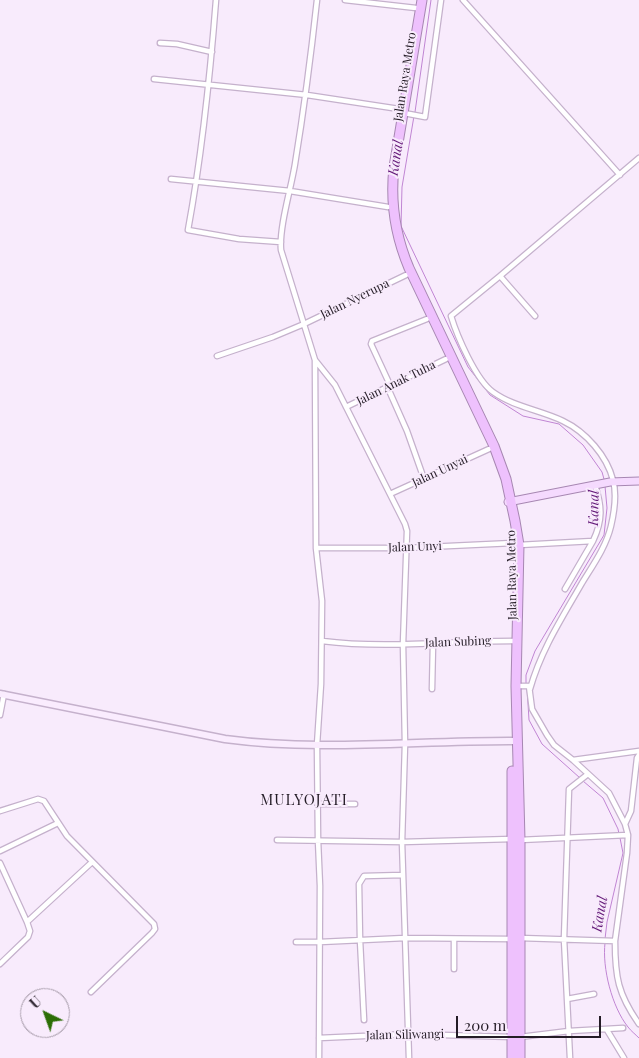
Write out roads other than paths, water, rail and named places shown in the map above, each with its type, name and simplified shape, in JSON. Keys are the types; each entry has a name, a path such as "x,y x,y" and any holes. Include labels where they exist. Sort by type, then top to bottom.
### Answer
{"highway":[{"path":"422,0 402,111 392,185 396,234 430,315 452,356 504,471 516,544 516,1037 512,1058"},
{"name":"Jalan Raya Metro","path":"416,4 402,111 389,184 388,207 392,236 406,275 489,448 510,502"},
{"name":"Jalan Raya Metro","path":"515,741 513,641 516,544"},
{"path":"516,1037 520,1058"}],"main road":[{"path":"510,502 597,484 639,481"}],"street":[{"path":"216,0 208,85 188,230 240,239 280,242"},
{"path":"316,0 307,95 280,242 316,360 316,548 322,601 317,745 320,886 319,1058"},
{"path":"345,0 416,4"},
{"path":"154,79 307,95 402,111 425,117 441,0"},
{"path":"463,0 620,175"},
{"path":"160,43 177,44 212,52"},
{"path":"639,158 451,316 456,333 476,371 492,391 515,404 564,421 582,433 602,455 612,482 614,513 608,535 599,555 544,650 529,687 532,709 554,745 573,760 612,798 625,824 625,877 621,890 613,941 615,969 620,991 627,1007 639,1024"},
{"path":"171,179 290,191 388,207"},
{"name":"Jalan Nyerupa","path":"217,356 304,324 406,275"},
{"path":"500,276 535,316"},
{"path":"424,479 389,385 371,344 372,341 427,320"},
{"name":"Jalan Anak Tuha","path":"346,407 446,359"},
{"path":"316,360 335,385 406,527 403,644 405,744 402,842 409,1058"},
{"name":"Jalan Unyai","path":"390,494 489,448"},
{"path":"564,590 593,541 599,526 600,500 597,484"},
{"name":"Jalan Unyi","path":"316,548 406,548 593,541"},
{"name":"Jalan Subing","path":"322,642 433,644 513,641"},
{"path":"432,689 433,644"},
{"path":"517,686 529,687"},
{"path":"0,715 2,694 226,739 260,744 405,744 515,741"},
{"path":"573,760 639,751"},
{"path":"625,824 631,812 637,758 639,755"},
{"path":"570,1058 564,938 569,789 587,775"},
{"path":"0,811 42,799 46,802 67,836 91,863 154,924 155,928 152,933 91,992"},
{"path":"318,804 355,804"},
{"path":"0,851 58,823"},
{"path":"277,840 402,842 626,836"},
{"path":"0,863 1,870 30,931 28,936 0,964"},
{"path":"27,922 91,863"},
{"path":"364,1020 360,940 361,879 368,876 403,875"},
{"path":"296,942 405,938 564,938 613,941"},
{"path":"454,939 454,969"},
{"path":"567,999 594,994"},
{"name":"Jalan Siliwangi","path":"319,1038 408,1034 516,1037 623,1028"},
{"path":"607,1030 624,1058"}],"waterway":[{"name":"Kanal","path":"415,112 431,0"},
{"name":"Kanal","path":"414,116 402,187 401,226 468,367 490,395 523,416 559,424 583,445 602,472 604,479"},
{"name":"Kanal","path":"526,683 526,675 535,651 604,535 607,508 605,486"},
{"name":"Kanal","path":"527,687 529,720 542,744 580,778"},
{"name":"Kanal","path":"583,781 603,798 619,834"},
{"name":"Kanal","path":"605,939 607,922 623,853 620,838"},
{"name":"Kanal","path":"605,943 604,953 609,987 622,1019 639,1038"}],"district":[{"name":"MULYOJATI","path":"304,800"}]}
